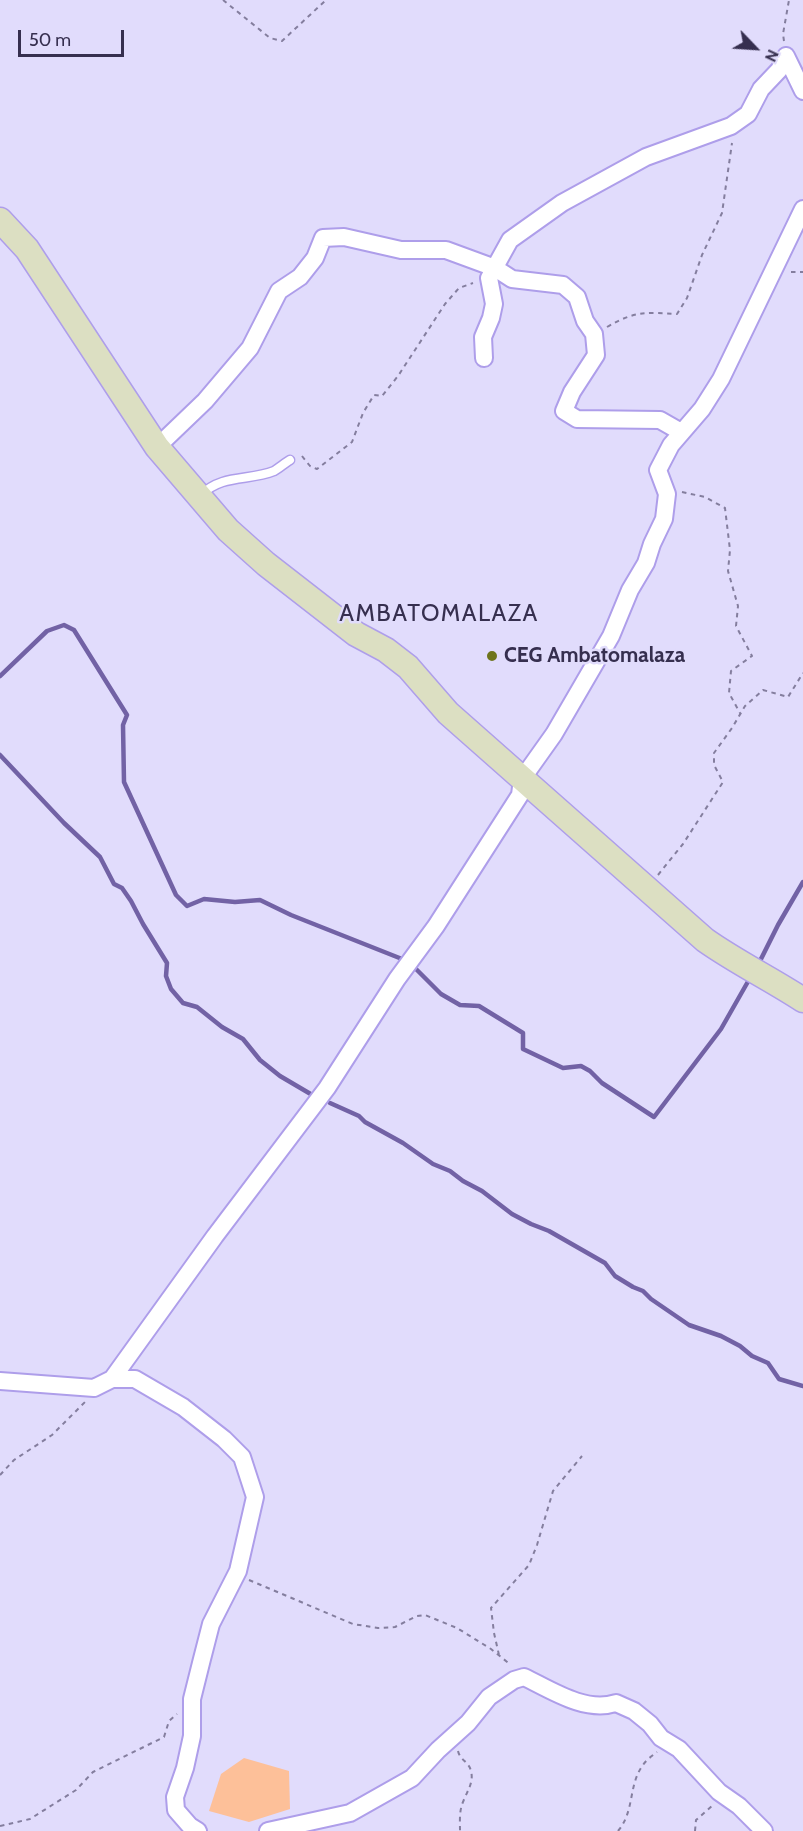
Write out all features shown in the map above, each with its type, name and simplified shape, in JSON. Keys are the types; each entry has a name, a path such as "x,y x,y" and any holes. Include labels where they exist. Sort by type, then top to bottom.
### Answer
{"street":[{"path":"786,56 803,91"},
{"path":"484,358 483,337 494,304 489,278 493,267 510,240 562,203 646,157 731,126 748,114 761,89 779,70 786,56"},
{"path":"112,1379 215,1236 327,1088 407,965 436,926 520,795 522,780 554,734 611,636 630,590 646,563 664,519 667,494 657,470 671,445 702,409 721,379 803,209"},
{"path":"0,220 27,249 157,447 228,530 266,564 356,634 386,650 408,667 448,712 705,940 734,960 776,982 803,1000"},
{"path":"157,447 205,401 250,348 279,291 300,277 315,258 323,238 344,237 401,250 446,250 493,267 512,279 563,285 577,297 585,321 594,334 596,355 572,392 564,411 577,419 660,420 681,432"},
{"path":"0,1381 94,1388 112,1379 135,1379 183,1407 225,1438 242,1457 255,1497 238,1571 211,1624 192,1699 192,1736 185,1768 175,1797 176,1810 190,1826 198,1831"},
{"path":"268,1831 350,1813 412,1778 468,1723 489,1697 514,1680 524,1677 585,1704 605,1706 616,1703 634,1711 650,1724 661,1738 679,1749 719,1792 740,1806 764,1831"}],"lane":[{"path":"199,498 207,489 227,479 274,470 290,460"}],"path":[{"path":"224,0 270,38 282,41 326,0"},
{"path":"786,56 783,34 789,0"},
{"path":"594,334 622,318 647,311 677,314 687,298 702,255 722,213 732,141"},
{"path":"290,460 296,453 310,466 317,469 352,442 363,413 374,395 382,396 398,376 445,304 459,288 482,281 493,267"},
{"path":"667,494 685,491 705,497 725,508 730,550 728,571 738,606 736,626 752,656 731,671 729,693 740,714"},
{"path":"648,889 663,866 683,844 723,782 714,765 714,753 745,706 763,690 788,697 803,673"},
{"path":"0,1475 14,1460 52,1435 90,1397 94,1388"},
{"path":"499,1655 491,1608 529,1565 553,1491 582,1456"},
{"path":"238,1571 245,1578 353,1624 378,1628 395,1627 417,1616 425,1615 457,1628 499,1655 524,1677"},
{"path":"0,1826 30,1819 76,1790 93,1772 164,1737 169,1721 192,1699"},
{"path":"618,1831 630,1809 634,1780 644,1763 669,1743"},
{"path":"457,1750 459,1757 467,1763 471,1771 470,1791 463,1802 460,1831"},
{"path":"695,1831 696,1820 725,1796"}],"shaded area":[{"path":"244,1758 289,1771 290,1809 249,1822 209,1811 221,1774"}],"waterway":[{"path":"0,676 47,631 64,625 74,630 127,715 123,725 124,782 176,895 187,906 204,899 235,902 260,900 291,915 402,959"},
{"path":"0,755 64,823 100,857 114,884 122,888 131,901 167,963 166,976 171,989 183,1003 197,1007 222,1027 243,1039 260,1060 280,1076 314,1096"},
{"path":"758,965 803,882"},
{"path":"415,968 441,994 460,1005 479,1006 523,1033 523,1049 563,1068 581,1066 602,1083 654,1117 721,1029 750,978"},
{"path":"330,1103 359,1116 433,1164 450,1171 482,1191 512,1214 549,1231 605,1263 615,1276 643,1291 689,1325 721,1336 740,1346 752,1356 768,1363 779,1379 803,1386"}],"place":[{"name":"CEG Ambatomalaza","path":"492,656"}],"district":[{"name":"AMBATOMALAZA","path":"439,614"}]}
